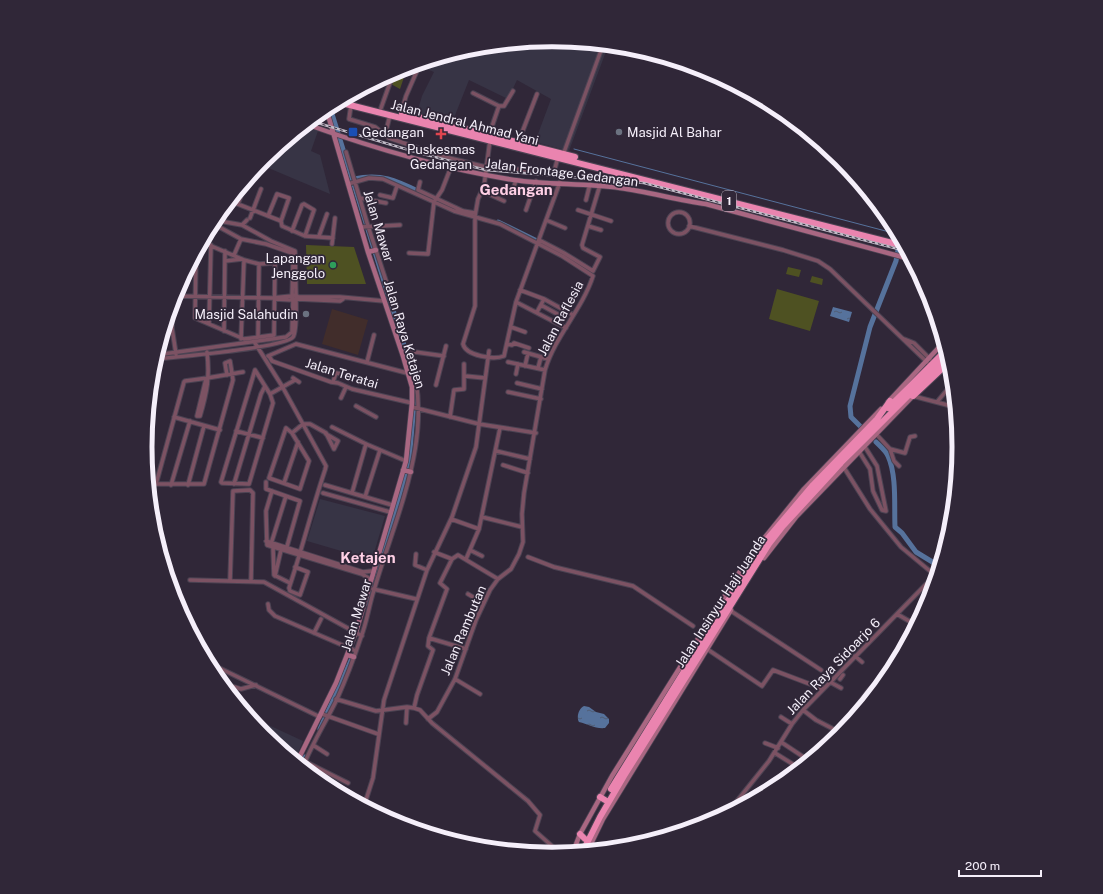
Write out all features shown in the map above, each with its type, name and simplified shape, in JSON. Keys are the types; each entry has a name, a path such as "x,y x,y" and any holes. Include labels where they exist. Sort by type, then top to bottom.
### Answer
{"highway":[{"name":"Jalan Jendral Ahmad Yani","path":"350,102 401,113 489,138 518,143 561,156"},
{"name":"Jalan Jendral Ahmad Yani","path":"348,103 561,156"},
{"name":"1","path":"561,156 896,243"},
{"path":"877,419 941,355"},
{"path":"914,395 943,363"},
{"name":"Jalan Insinyur Haji Juanda","path":"582,846 610,785 763,544 860,437 873,430 944,367"},
{"name":"Jalan Insinyur Haji Juanda","path":"873,430 877,419 890,400"},
{"name":"Jalan Insinyur Haji Juanda","path":"587,845 601,818 749,576 783,526 814,486 843,466 852,457 860,437"},
{"path":"580,834 585,839"}],"street":[{"path":"351,105 349,118 375,127 385,135 432,153 486,167 554,172 602,50"},
{"path":"401,113 406,96 417,70"},
{"path":"380,108 391,80"},
{"path":"473,93 499,106 504,106 512,91"},
{"path":"518,143 537,94"},
{"path":"499,106 489,138 485,175 475,215 475,304 463,345 469,352 502,357 507,344 516,302 560,182"},
{"name":"Jalan Raya Ketajen","path":"302,759 340,684 359,634 371,588 370,579 413,438 413,378 407,373 406,354 384,301 372,251 336,134 328,115"},
{"path":"385,135 390,115"},
{"name":"Jalan Frontage Gedangan","path":"313,126 451,167 485,175 516,180 600,185 706,204 904,258"},
{"name":"Jalan Mawar","path":"346,152 351,183 360,198 364,227 394,305"},
{"path":"409,253 428,254 435,200 451,167"},
{"path":"351,183 379,178 435,200"},
{"path":"512,193 516,180"},
{"path":"526,210 536,181"},
{"path":"420,182 418,190 435,200"},
{"path":"586,200 590,184"},
{"path":"563,254 590,270 595,270 600,257 582,246 600,185"},
{"path":"380,195 393,198 397,186"},
{"path":"248,228 249,219 261,190"},
{"path":"482,190 504,201"},
{"path":"238,204 241,194"},
{"path":"268,216 276,194 289,199 281,221 281,226 305,236 333,238"},
{"path":"360,198 386,203"},
{"name":"Jalan Raflesia","path":"435,200 459,213 475,215 492,221 563,254 593,276 590,286 574,315 553,347 548,359 545,370 536,433"},
{"path":"234,203 252,211 281,221"},
{"path":"292,231 302,205 313,208 314,210 305,236"},
{"path":"578,210 611,221"},
{"path":"674,213 682,213 688,218 689,226 684,233 674,234 668,228 668,220 674,213"},
{"path":"319,236 327,214"},
{"path":"332,244 335,218"},
{"path":"242,225 249,219"},
{"path":"546,220 565,228"},
{"path":"222,224 242,225 295,251 295,298 292,338 296,344"},
{"path":"222,224 240,239 262,243 291,252 295,264"},
{"path":"364,227 400,225"},
{"path":"588,226 601,230"},
{"path":"689,226 783,250 818,261 830,269 904,339 929,360"},
{"path":"262,243 264,237"},
{"path":"234,255 240,239"},
{"path":"196,265 194,317 208,324 241,339 274,334 276,265 274,263 259,264 243,259 209,244 208,324"},
{"path":"224,331 225,251"},
{"path":"225,261 243,259"},
{"path":"241,339 243,259"},
{"path":"258,337 259,264"},
{"path":"520,290 544,299 574,315"},
{"path":"181,296 384,301"},
{"path":"537,312 544,299"},
{"path":"516,302 566,328"},
{"path":"541,305 561,316"},
{"path":"172,321 176,354"},
{"path":"176,354 208,354 289,336 292,332 294,322"},
{"path":"511,327 525,332"},
{"path":"367,362 374,335"},
{"path":"162,356 207,349 282,343 292,338"},
{"path":"258,344 267,356 326,467 290,583 289,590 300,595 308,572 295,567"},
{"path":"267,356 296,344 407,373"},
{"path":"507,344 514,344 529,348"},
{"path":"436,385 438,370 444,356 446,346"},
{"name":"Jalan Insinyur Haji Juanda","path":"852,457 860,453 871,441 873,430 890,400 939,348"},
{"path":"199,411 208,379 207,349"},
{"path":"366,801 372,783 381,710 408,629 416,599 434,552 451,519 476,448 489,351"},
{"path":"525,366 526,352 548,359"},
{"path":"414,407 413,378 406,354 444,356"},
{"name":"Jalan Teratai","path":"267,356 272,361 346,387 414,407 479,424 536,433"},
{"path":"538,368 541,357"},
{"path":"227,375 226,362 231,362 233,374 234,380 205,484 158,485 155,482 184,382 208,379 227,375 233,374 243,372"},
{"path":"508,362 545,370"},
{"path":"450,417 454,390 463,389 465,376 463,373 464,364"},
{"path":"516,374 518,364"},
{"path":"255,370 265,386 273,402 249,484 221,482 255,370"},
{"path":"333,382 337,373 342,374"},
{"path":"465,376 485,378"},
{"path":"270,394 282,386 296,380"},
{"path":"517,383 542,389"},
{"path":"234,484 261,394 265,386"},
{"path":"341,398 346,387"},
{"path":"937,402 947,390"},
{"path":"508,392 541,399"},
{"path":"914,395 949,405"},
{"path":"356,406 376,417"},
{"path":"174,417 220,430"},
{"path":"171,485 190,422"},
{"path":"292,433 303,424 310,424 326,433"},
{"path":"188,485 204,426"},
{"path":"332,427 366,444 406,461"},
{"path":"287,428 292,433 298,442 309,463 300,488 284,484 270,477 285,429 287,428"},
{"path":"466,559 479,529 500,428"},
{"path":"873,430 890,449 894,461 899,466"},
{"name":"Jalan Insinyur Haji Juanda","path":"860,437 873,430"},
{"path":"236,431 263,438"},
{"name":"Jalan Rambutan","path":"428,719 436,712 454,679 483,603 498,579 510,571 517,559 522,542 524,499 530,459 536,433"},
{"path":"890,449 905,453 910,437 915,436"},
{"name":"Jalan Mawar","path":"371,588 393,534 410,472 413,438"},
{"path":"284,484 298,442"},
{"path":"352,493 366,444"},
{"path":"860,453 870,469 873,491 882,510 885,511 886,509 877,466 865,447"},
{"path":"365,497 380,450"},
{"path":"496,451 530,459"},
{"path":"503,465 528,473"},
{"path":"843,466 870,509 901,547 931,571"},
{"name":"Jalan Insinyur Haji Juanda","path":"590,845 601,818 731,611 749,576 796,517 843,466"},
{"path":"404,470 410,472"},
{"path":"266,482 266,488 300,501 286,550"},
{"path":"325,485 392,505"},
{"path":"230,581 233,491 250,490 253,493 251,581"},
{"path":"272,491 266,512 266,541 281,550 286,550"},
{"path":"323,493 390,512"},
{"path":"286,496 271,545 273,574 290,583"},
{"path":"482,517 522,527"},
{"path":"451,519 479,529"},
{"path":"271,545 362,573 370,579"},
{"path":"275,576 281,550"},
{"path":"470,550 482,556"},
{"path":"434,552 452,559"},
{"path":"416,554 415,565 427,570"},
{"path":"414,708 432,650 428,647 429,638 448,589 440,583 452,559 457,554 498,579"},
{"path":"528,557 554,567 633,586 693,626"},
{"path":"362,573 372,572"},
{"path":"190,580 264,582 359,634"},
{"name":"Jalan Raya Sidoarjo 6","path":"740,799 775,753 792,724 803,710 927,584"},
{"path":"371,588 416,599"},
{"path":"468,594 483,603"},
{"path":"268,604 272,614 353,650"},
{"path":"367,604 376,607"},
{"path":"731,611 821,670"},
{"path":"897,614 909,621 912,621"},
{"path":"314,633 321,619"},
{"path":"363,619 372,620"},
{"path":"429,638 466,648"},
{"path":"707,649 762,686 773,670 823,689"},
{"path":"855,656 862,662"},
{"path":"218,667 324,716 378,734"},
{"path":"454,679 480,694"},
{"path":"831,681 841,688"},
{"path":"302,759 313,745 324,716 336,699 340,684"},
{"path":"231,686 237,689 256,685"},
{"path":"865,696 872,687"},
{"path":"336,699 371,710 407,707 420,710 428,719 483,765 514,788 539,813 535,831 553,847"},
{"path":"406,723 407,707"},
{"path":"803,710 820,722 835,729"},
{"path":"781,717 792,724"},
{"path":"781,742 804,757"},
{"path":"765,743 778,748"},
{"path":"313,745 327,754"},
{"path":"775,753 794,765"},
{"path":"306,763 348,783"},
{"name":"Jalan Insinyur Haji Juanda","path":"575,846 580,834 603,799"}],"shaded area":[{"path":"552,47 606,50 569,151 535,142 551,99 517,80 508,99 469,80 452,123 417,113 422,96 434,72 424,68 499,50"},
{"path":"310,129 318,131 311,151 320,155 330,194 266,167 288,146"},
{"path":"332,309 368,320 358,355 322,344"},
{"path":"320,499 385,516 372,560 307,541"},
{"path":"261,722 303,741 297,755"}],"green space":[{"path":"405,75 400,89 391,84 393,79"},
{"name":"Lapangan Jenggolo","path":"306,245 354,247 366,284 307,284"},
{"path":"788,267 801,270 799,277 786,274"},
{"path":"812,276 823,279 822,285 810,282"},
{"path":"777,289 819,301 810,331 769,319"}],"water":[{"path":"833,307 852,312 849,322 830,316"},
{"path":"584,706 604,714 609,719 609,723 605,728 595,727 579,722 578,713"}],"waterway":[{"path":"332,114 408,358 415,392 409,462 368,604"},
{"path":"574,149 888,232"},
{"path":"354,179 364,177 389,179 422,193"},
{"path":"433,199 460,212"},
{"path":"498,222 541,243"},
{"path":"860,426 851,417 850,406 870,327 896,261 898,248"},
{"path":"876,442 886,452 891,464 894,482 895,527 902,533 916,552 934,563"},
{"path":"320,729 353,656"}],"railway":[{"path":"317,123 419,153 486,170 644,183 899,249"}],"place":[{"name":"Gedangan","path":"353,132"},
{"name":"Masjid Al Bahar","path":"619,132"},
{"name":"Puskesmas Gedangan","path":"441,134"},
{"name":"Lapangan Jenggolo","path":"333,265"},
{"name":"Masjid Salahudin","path":"306,314"}],"district":[{"name":"Gedangan","path":"516,190"},
{"name":"Ketajen","path":"368,558"}]}
